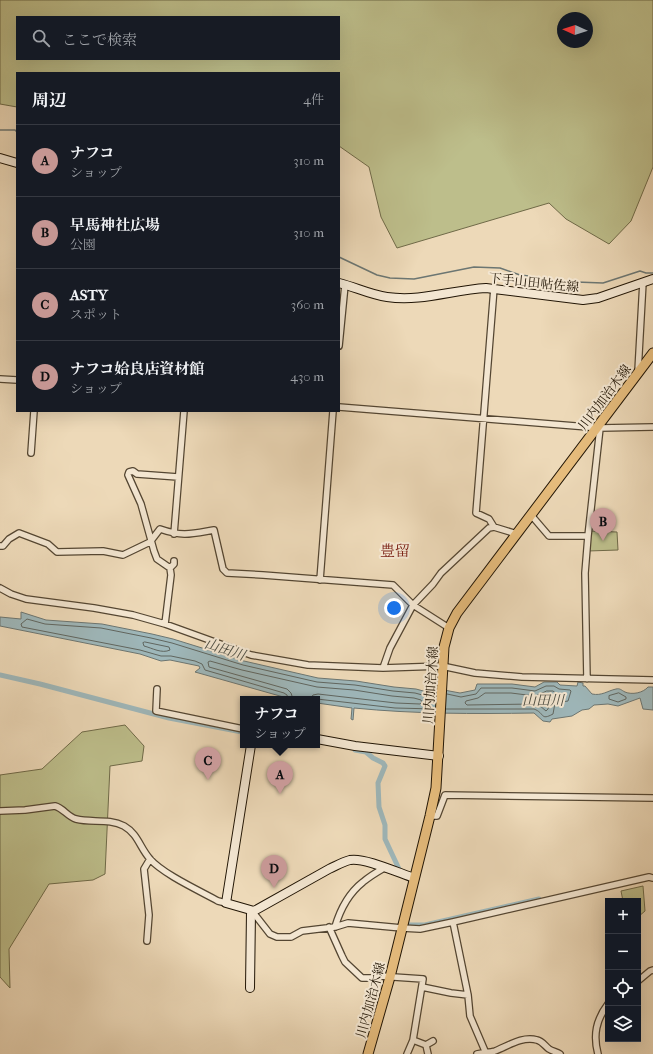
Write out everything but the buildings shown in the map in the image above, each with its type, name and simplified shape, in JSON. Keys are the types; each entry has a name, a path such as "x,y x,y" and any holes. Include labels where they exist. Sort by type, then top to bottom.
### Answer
{"main road":[{"name":"川内加治木線","path":"368,1054 390,977 436,788 439,756 442,667 444,647 449,628 457,613 598,428 653,353"}],"street":[{"path":"0,158 16,163"},
{"name":"下手山田帖佐線","path":"342,284 386,297 399,298 434,296 473,289 494,288 583,300 598,298 653,278"},
{"path":"638,374 643,282"},
{"path":"340,325 342,284"},
{"path":"494,288 476,513 489,519 494,527"},
{"path":"0,379 16,380"},
{"path":"340,407 598,428 653,427"},
{"path":"31,453 34,412"},
{"path":"174,534 184,412"},
{"path":"320,580 333,412"},
{"path":"587,679 585,573 598,428"},
{"path":"170,568 157,559 150,542 141,504 128,475 129,472 133,472 137,474 178,477"},
{"path":"531,514 548,536 588,536"},
{"path":"383,668 390,648 413,605 433,584 441,572 485,530 494,527 517,534"},
{"path":"0,546 3,546 9,539 19,533 48,544 58,552 103,551 123,555 150,542 160,529 174,534 183,535 214,530 223,569 227,573 264,574 320,580 393,585 413,605 449,628"},
{"path":"165,624 170,568 174,564 174,561"},
{"path":"0,588 11,594 26,599 133,615 165,624 251,655 308,665 383,668 442,667 475,673 522,677 653,680"},
{"path":"156,689 156,711 240,728"},
{"path":"320,740 355,746 439,756"},
{"path":"226,903 251,748"},
{"path":"430,816 437,816 445,795 653,798"},
{"path":"0,811 25,810 55,806 60,807 75,818 116,823 130,830 137,836 150,859 172,876 218,901 252,911 341,863 356,860 414,878"},
{"path":"147,941 149,916 144,869 150,859"},
{"path":"384,868 362,882 344,904 332,927 345,962 362,978 374,978 378,976 423,979 413,1040 407,1054"},
{"path":"252,911 256,919 270,934 277,937 291,937 302,931 348,923 402,928 420,928 453,922 649,877 653,878"},
{"path":"250,988 252,911"},
{"path":"453,922 468,995 470,1016 485,1051"},
{"path":"641,978 653,970"},
{"path":"422,987 452,994 468,995"},
{"path":"598,1054 595,1039 596,1025 607,1006"},
{"path":"477,1054 485,1051 494,1051 518,1041 534,1039 538,1040 549,1050 560,1054"},
{"path":"413,1040 426,1045 434,1042"},
{"path":"426,1045 428,1054"}],"green space":[{"path":"0,0 653,0 653,167 631,221 609,244 566,219 549,203 397,248 381,217 369,167 340,147 340,72 16,72 16,107 0,104"},
{"path":"590,531 617,532 618,550 588,551"},
{"path":"125,725 144,746 142,761 110,766 105,874 93,880 49,884 9,949 10,988 0,977 0,775 42,769 82,732"},
{"path":"643,886 645,911 641,914 641,898 622,898 621,891"}],"water":[{"name":"山田川","path":"21,612 46,620 102,624 173,639 244,661 318,678 356,681 416,689 434,693 444,690 460,693 475,690 477,684 512,684 535,687 544,682 557,682 560,685 577,686 578,682 583,683 583,686 585,686 592,694 602,694 617,689 628,693 634,693 643,691 648,687 653,687 653,710 643,709 640,698 618,706 608,704 594,705 589,709 582,710 572,716 552,719 550,722 543,721 534,713 444,713 354,708 353,720 351,719 352,708 320,703 320,696 280,696 195,672 200,668 199,666 170,660 161,661 140,654 0,626 0,617 21,619"}],"waterway":[{"path":"0,130 16,131"},
{"path":"340,257 377,275 390,278 414,279 474,267 500,268 520,275 529,276 534,282 562,287 576,282 603,283 640,271 653,273"},
{"path":"0,675 169,718 240,732"},
{"path":"355,750 366,752 373,758 383,763 385,766 378,783 379,807 385,825 385,839 399,869"},
{"path":"407,921 406,925 425,925 539,899"}],"place":[{"name":"早馬神社広場","path":"603,541"},
{"name":"ASTY","path":"208,780"},
{"name":"ナフコ","path":"280,794"},
{"name":"ナフコ姶良店資材館","path":"274,888"}],"district":[{"name":"豊留","path":"395,551"}]}
